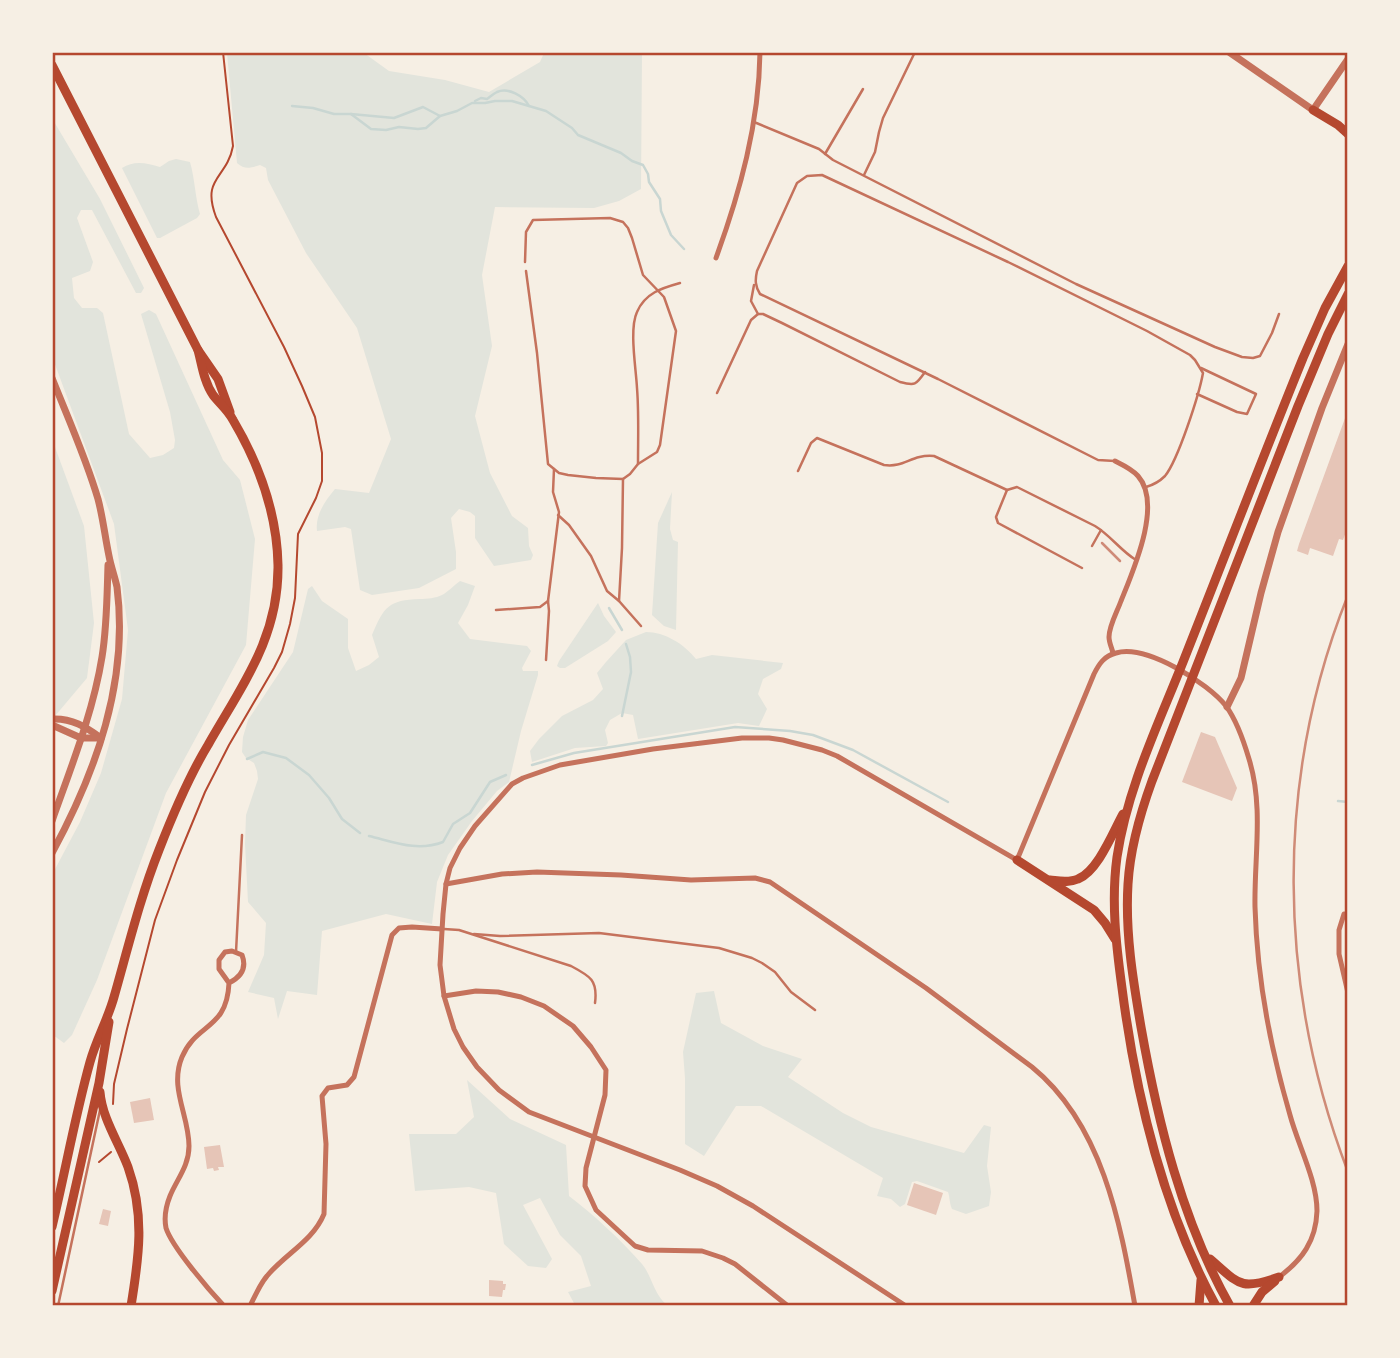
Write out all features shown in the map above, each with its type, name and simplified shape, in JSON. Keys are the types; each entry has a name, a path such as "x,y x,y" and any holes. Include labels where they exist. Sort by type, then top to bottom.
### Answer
{"highway":[{"path":"52,65 198,350 223,389 231,416 260,475 273,518 278,565 272,618 264,643 254,667 185,788 134,924 113,1001 99,1083 52,1291"},
{"path":"1313,110 1343,126 1348,134"},
{"path":"1216,1306 1184,1238 1166,1190 1144,1110 1126,1018 1116,941 1114,882 1119,845 1130,802 1154,737 1303,358 1325,308 1348,266"},
{"path":"1230,1306 1205,1256 1188,1212 1170,1156 1145,1048 1129,941 1128,892 1131,855 1144,804 1161,758 1298,406 1348,294"},
{"path":"1049,880 1069,882 1087,873 1130,802"},
{"path":"1017,860 1094,910 1116,941"},
{"path":"52,1227 90,1061 113,1001"},
{"path":"99,1083 101,1103 129,1170 137,1201 140,1241 131,1306"},
{"path":"1205,1256 1231,1278 1245,1284 1259,1284 1279,1277"},
{"path":"1253,1306 1262,1292 1279,1277"},
{"path":"1199,1306 1202,1279"}],"street":[{"path":"716,258 747,157 758,93 760,52"},
{"path":"1229,52 1313,110 1348,59"},
{"path":"1227,707 1241,678 1278,532 1348,344"},
{"path":"52,378 98,500 118,605 118,650 113,697 85,785 52,853"},
{"path":"1113,653 1109,635 1136,561 1146,522 1147,496 1138,476 1115,461"},
{"path":"52,821 81,738 103,654 108,554"},
{"path":"906,1306 753,1206 717,1186 529,1112 499,1090 477,1067 454,1030 444,996 440,965 446,884 460,848 475,826 512,785 523,778 559,765 653,749 742,738 783,740 838,756 1017,860 1094,674 1104,658 1113,653 1133,652 1160,660 1212,691 1227,707 1237,727 1246,748 1256,788 1256,918 1268,1027 1290,1117 1316,1200 1315,1227 1309,1245 1293,1266 1279,1277"},
{"path":"52,719 63,718 84,726 101,738"},
{"path":"52,725 81,738 101,738"},
{"path":"446,884 528,872 691,880 755,878 770,882 926,988 1039,1073 1059,1093 1075,1114 1105,1178 1123,1238 1135,1306"},
{"path":"1344,914 1339,930 1339,954 1348,993"},
{"path":"250,1306 265,1277 306,1240 324,1214 326,1144 322,1096 328,1088 347,1085 354,1077 392,935 395,930 405,927 442,929"},
{"path":"223,1306 179,1250 167,1229 165,1218 169,1200 185,1167 188,1153 188,1139 177,1084 178,1067 189,1044 214,1022 224,1009 229,982 219,969 219,960 225,953 232,951 242,955 244,967 239,976 229,982"},
{"path":"444,996 476,991 521,997 544,1006 573,1026 606,1070 605,1095 586,1168 585,1186 596,1210 635,1246 648,1250 702,1251 723,1258 788,1306"}],"lane":[{"path":"864,175 875,152 883,118 915,52"},
{"path":"825,154 863,89"},
{"path":"754,122 819,149 833,160 1076,284 1242,357 1260,356 1279,314"},
{"path":"758,314 751,301 757,271 795,186 807,176 822,175 989,253 1190,355 1203,373 1197,394 1166,475 1145,488"},
{"path":"525,262 526,232 533,220 610,218 625,224 643,275 665,300 677,331 660,444 657,452 638,464 623,479 568,475 554,469 548,462 526,271"},
{"path":"755,282 757,289 765,297 925,372 1098,460 1115,461"},
{"path":"638,464 635,316 645,300 657,289 680,283"},
{"path":"717,393 751,320 758,314 807,335 900,382 917,383 925,372"},
{"path":"1197,394 1247,414 1256,394 1201,368"},
{"path":"798,471 811,443 820,438 894,467 923,455 934,456 1007,490 1017,487 1101,530 1136,561"},
{"path":"546,660 548,601 558,515 553,492 554,469"},
{"path":"619,601 623,479"},
{"path":"1007,490 996,517 998,523 1083,568"},
{"path":"558,515 569,525 591,556 607,591 641,626"},
{"path":"1092,546 1101,530"},
{"path":"496,610 540,607 548,601"},
{"path":"236,952 242,835"},
{"path":"442,929 474,934 571,966 591,978 597,992 595,1003"},
{"path":"474,934 500,936 599,933 719,948 762,963 775,972 791,992 815,1010"},
{"path":"58,1306 101,1103"}],"path":[{"path":"113,1109 113,1092 119,1063 155,920 205,792 282,652 295,598 298,534 320,489 323,474 315,417 284,346 219,224 212,205 212,187 230,158 233,146 223,52"},
{"path":"99,1162 115,1150"}],"shaded area":[{"path":"227,53 364,53 389,71 445,80 489,92 540,62 544,53 642,53 641,189 619,201 594,208 495,207 482,275 492,346 475,416 490,473 512,516 528,528 529,546 533,555 531,560 494,566 475,538 475,516 459,509 451,518 456,569 419,588 372,595 360,590 351,529 345,527 317,531 319,514 335,489 369,493 391,439 357,328 306,253 268,180 266,168 260,165 245,168 237,163"},
{"path":"53,120 100,199 144,288 141,293 136,293 92,210 81,210 77,218 93,262 90,271 72,278 74,298 82,308 97,308 103,313 129,434 150,458 163,455 174,448 170,412 141,314 149,310 156,314 223,460 240,480 255,539 246,645 166,793 97,980 72,1035 64,1043 53,1035 53,873 80,822 101,773 122,699 128,630 114,524 53,359"},
{"path":"176,159 190,162 200,214 157,238 122,168 136,163 160,167"},
{"path":"52,439 84,526 94,623 87,678 55,716 52,716"},
{"path":"672,492 670,529 673,540 678,542 676,630 664,626 652,615 658,523"},
{"path":"460,581 475,586 458,623 470,639 527,646 531,651 523,671 538,671 509,782 497,791 448,855 437,882 432,924 386,914 322,931 317,995 287,991 278,1019 274,998 248,992 264,955 266,923 248,902 246,815 258,779 254,763 242,752 248,720 293,652 308,589 312,586 322,601 348,619 348,648 356,671 379,657 372,635 388,607 401,601 440,596"},
{"path":"598,603 616,632 608,641 565,668 560,668 557,666 559,661"},
{"path":"646,632 674,640 696,659 712,655 783,663 781,669 763,679 758,694 767,709 759,726 738,723 638,739 633,715 622,713 610,720 605,730 608,743 606,746 575,748 532,762 530,751 539,739 562,716 593,700 603,689 597,673 606,662 626,640"},
{"path":"714,991 721,1023 763,1046 802,1059 788,1077 843,1113 871,1127 964,1153 984,1125 991,1127 987,1166 991,1192 989,1206 966,1214 952,1209 948,1192 917,1181 912,1182 905,1204 900,1207 891,1199 877,1196 883,1178 761,1106 736,1106 704,1156 685,1144 683,1052 696,993"},
{"path":"467,1080 510,1119 566,1145 569,1196 634,1255 667,1305 575,1305 568,1292 591,1286 581,1256 560,1235 540,1198 523,1205 552,1259 546,1268 528,1266 504,1244 496,1193 469,1187 415,1191 409,1134 456,1134 474,1117"}],"building":[{"path":"1348,410 1348,526 1343,540 1339,539 1333,556 1310,548 1308,555 1297,551"},
{"path":"1201,732 1215,737 1237,788 1232,801 1182,782"},
{"path":"150,1098 154,1120 134,1123 130,1102"},
{"path":"220,1145 224,1167 218,1167 219,1170 214,1171 213,1168 207,1169 204,1147"},
{"path":"914,1183 943,1193 936,1215 907,1205"},
{"path":"103,1209 111,1211 108,1226 99,1224"},
{"path":"489,1280 503,1281 503,1284 506,1284 502,1297 489,1296"}],"waterway":[{"path":"475,101 506,91 520,96 529,106"},
{"path":"292,106 334,114 351,114 371,129 386,130 399,127 426,128 440,116 472,103 512,101 546,111 578,135 643,165 649,182 660,199 661,211 671,235 684,249"},
{"path":"351,114 394,118 423,107 440,116"},
{"path":"609,608 622,630"},
{"path":"622,716 631,672 626,644"},
{"path":"532,765 574,753 735,727 790,731 813,735 853,750 948,802"},
{"path":"247,759 263,752 286,758 309,775 329,798 342,819 360,833"},
{"path":"369,836 415,846 443,842 453,824 470,813 490,782 506,775"},
{"path":"1338,801 1348,802"}],"railway":[{"path":"1102,543 1120,561"},
{"path":"1348,595 1324,665 1307,737 1297,810 1294,883 1297,956 1308,1029 1325,1101 1348,1172"}]}
